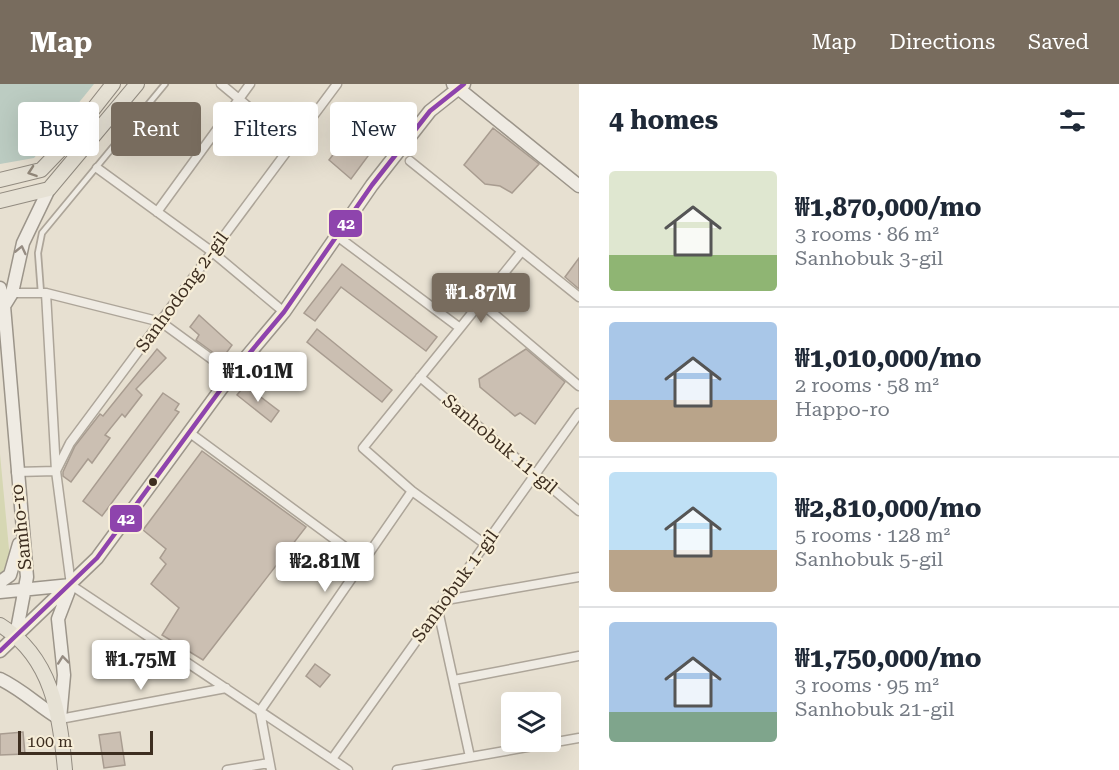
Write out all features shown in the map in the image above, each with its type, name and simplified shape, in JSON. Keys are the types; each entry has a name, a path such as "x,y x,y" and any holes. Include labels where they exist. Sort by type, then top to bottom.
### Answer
{"main road":[{"path":"0,180 41,170 113,84"},
{"path":"0,201 49,189 137,84"},
{"path":"0,651 97,558 232,374 284,312 430,111 458,85 579,186"},
{"name":"Samho-ro","path":"16,635 27,577 16,472 4,306 6,290 22,243 49,189"},
{"path":"0,582 9,575 19,552 21,522"},
{"path":"0,592 71,585"},
{"path":"60,719 64,675 58,619 71,585"},
{"path":"0,625 16,635 41,666 53,692 60,719 65,770"},
{"path":"0,679 24,691 36,705 60,719"}],"street":[{"path":"221,84 245,102"},
{"path":"157,212 250,84"},
{"name":"Sanhodong 2-gil","path":"318,109 337,84"},
{"name":"Sanhodong 2-gil","path":"56,471 70,443 282,156"},
{"path":"410,161 579,297"},
{"path":"97,168 211,251 284,312"},
{"path":"337,236 460,328"},
{"path":"485,544 412,491 363,448 521,252"},
{"path":"6,290 44,293 161,322 232,374"},
{"path":"44,293 56,471 71,585 348,770"},
{"path":"482,303 579,386"},
{"name":"Sanhobuk 11-gil","path":"420,376 579,511"},
{"name":"Sanhobuk 1-gil","path":"332,759 579,413"},
{"path":"190,434 364,561"},
{"path":"16,472 56,471"},
{"path":"227,770 270,766 260,711 412,491"},
{"path":"446,600 579,577"},
{"path":"438,610 470,757"},
{"path":"454,680 579,656"},
{"path":"60,719 226,688"},
{"path":"397,770 579,738"}],"lane":[{"path":"44,293 38,253 42,233 165,84"}],"green space":[{"path":"0,454 11,570 0,574"}],"shaded area":[{"path":"0,84 94,84 79,102 18,102 18,156 36,156 0,164"}],"building":[{"path":"493,128 539,164 512,193 500,186 485,184 464,165"},
{"path":"332,156 368,156 351,179 329,160"},
{"path":"579,258 579,289 565,277"},
{"path":"342,264 437,337 426,351 341,287 315,321 304,313"},
{"path":"199,315 232,345 222,359 196,340 199,335 190,327"},
{"path":"317,329 392,390 382,402 307,342"},
{"path":"157,349 166,358 136,389 142,395 125,417 122,414 105,435 110,438 92,463 88,459 71,482 63,476 63,472 75,446 100,414 103,416"},
{"path":"526,349 565,382 535,424 520,413 515,416 480,387 479,379"},
{"path":"245,385 279,411 271,422 237,395"},
{"path":"163,393 179,404 175,410 179,412 102,516 83,501"},
{"path":"202,451 306,527 203,660 162,635 179,608 151,584 166,564 160,558 166,549 143,530"},
{"path":"315,664 330,675 320,687 306,676"},
{"path":"23,732 25,754 0,755 0,734"},
{"path":"120,732 125,765 104,768 99,735"}],"transit line":[{"name":"42","path":"0,651 97,558 232,374 284,312 372,185 430,111 464,84"}]}
